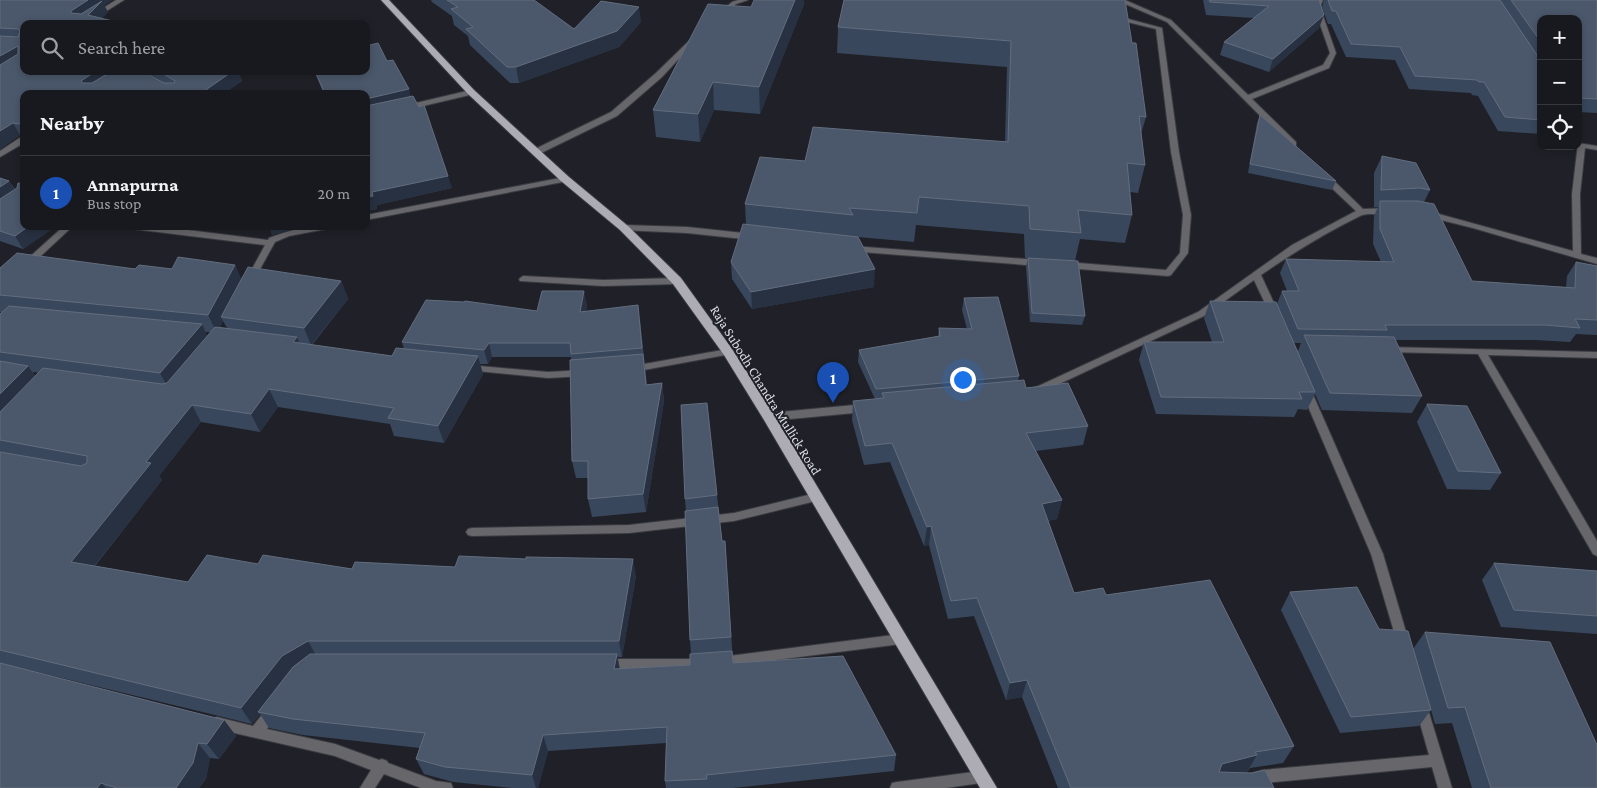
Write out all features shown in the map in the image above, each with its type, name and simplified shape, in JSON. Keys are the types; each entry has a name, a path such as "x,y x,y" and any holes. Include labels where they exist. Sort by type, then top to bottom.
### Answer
{"main road":[{"name":"Raja Subodh Chandra Mullick Road","path":"389,1 471,92 565,179 624,228 677,281 728,352 769,417 989,788"}],"street":[{"path":"88,20 121,0"},
{"path":"714,20 734,3 745,0"},
{"path":"1119,0 1169,21 1298,150"},
{"path":"1247,98 1326,66 1333,53 1317,7 1320,0"},
{"path":"1060,265 1168,272 1184,253 1186,215 1174,152 1159,28 1125,18 1105,16"},
{"path":"536,152 614,114 658,75 700,33"},
{"path":"402,109 471,92"},
{"path":"0,155 20,142"},
{"path":"1582,143 1597,148"},
{"path":"1577,255 1576,194 1579,150"},
{"path":"1319,171 1361,212"},
{"path":"370,217 565,179"},
{"path":"1023,393 1033,392 1201,314 1295,247 1361,212 1403,210"},
{"path":"1421,212 1597,261"},
{"path":"624,228 687,230 766,239"},
{"path":"17,273 65,230"},
{"path":"165,230 269,243"},
{"path":"247,286 272,240 287,234 306,230"},
{"path":"844,248 1050,264"},
{"path":"1256,274 1278,323"},
{"path":"523,279 602,283 677,281"},
{"path":"1375,349 1597,355"},
{"path":"1481,351 1597,551"},
{"path":"622,370 728,352"},
{"path":"460,367 548,375 595,372"},
{"path":"1304,384 1376,554 1407,657"},
{"path":"769,417 876,407"},
{"path":"472,532 629,529 734,517 816,496"},
{"path":"589,664 708,664 901,640"},
{"path":"1418,694 1445,788"},
{"path":"256,733 280,701"},
{"path":"209,721 335,750 436,787 446,788"},
{"path":"1245,781 1263,776 1437,760"},
{"path":"367,788 382,766"},
{"path":"898,788 981,777"}],"building":[{"path":"0,0 88,0 71,11 71,13 81,14 102,1 88,15 109,20 20,20 20,31 18,29 0,28"},
{"path":"447,0 534,0 574,29 601,1 639,7 617,31 516,67 507,67 466,29 473,27 451,9 458,7"},
{"path":"754,0 795,0 759,87 713,82 698,114 653,110 708,4 751,7"},
{"path":"844,0 1125,0 1132,43 1136,43 1146,117 1139,116 1145,165 1127,163 1132,215 1078,210 1081,233 1030,229 1029,206 919,197 917,213 849,208 853,215 745,204 760,157 805,161 813,127 1008,142 1011,41 838,27"},
{"path":"1209,0 1319,0 1324,15 1273,59 1224,42 1269,6 1210,2"},
{"path":"1328,0 1500,0 1537,55 1537,120 1505,117 1484,82 1415,76 1400,47 1351,44 1336,11 1332,11"},
{"path":"1511,0 1597,0 1597,99 1582,98 1582,15 1537,15 1537,36"},
{"path":"20,31 20,75 90,75 81,81 83,83 92,83 105,75 149,75 164,83 174,83 175,81 165,75 227,75 206,90 20,90 20,123 13,123 0,131 0,65 18,54 18,46 0,56 0,36 18,37"},
{"path":"378,43 387,61 393,60 409,89 370,98 370,90 323,90 317,75 370,75 370,45"},
{"path":"413,96 419,107 424,105 448,176 372,192 373,196 370,196 370,105"},
{"path":"1260,115 1336,181 1250,164"},
{"path":"1382,156 1416,163 1430,190 1420,188 1381,190"},
{"path":"0,178 9,181 0,187"},
{"path":"18,183 20,183 20,230 23,230 15,236 0,231 0,199 17,188"},
{"path":"1380,201 1418,201 1434,204 1472,281 1575,288 1576,262 1597,266 1597,320 1575,319 1580,328 1545,325 1385,325 1387,330 1298,329 1282,291 1299,291 1286,259 1394,262 1380,229"},
{"path":"743,224 858,237 875,269 751,292 731,262"},
{"path":"17,253 135,269 139,265 172,269 178,257 235,265 208,315 0,295 0,268"},
{"path":"1028,258 1078,261 1085,316 1032,313"},
{"path":"248,267 341,281 304,328 221,317"},
{"path":"542,291 584,291 580,312 638,305 642,348 571,354 570,343 489,343 484,350 402,342 426,300 465,301 537,311"},
{"path":"998,297 1019,376 876,389 859,350 940,336 939,328 972,329 964,298"},
{"path":"1210,301 1276,302 1315,392 1299,392 1302,399 1161,397 1144,342 1224,342"},
{"path":"9,306 202,324 160,373 0,352 0,314"},
{"path":"215,327 297,337 293,342 392,356 396,348 478,356 438,426 388,418 394,408 269,389 251,414 192,405 146,462 151,463 71,562 188,582 207,555 258,564 263,555 352,569 355,562 455,567 459,556 526,559 526,557 633,559 619,641 308,641 282,656 241,708 0,650 0,452 81,466 87,463 87,456 0,440 0,412 43,368 162,384 167,383"},
{"path":"1304,335 1394,337 1422,396 1330,393"},
{"path":"643,354 646,385 662,383 643,494 588,499 588,461 572,461 570,360"},
{"path":"0,361 28,366 0,394"},
{"path":"1024,380 1026,388 1068,383 1088,426 1026,433 1062,500 1042,504 1074,593 1103,588 1106,595 1210,580 1294,746 1255,752 1257,755 1222,764 1219,772 1252,773 1265,770 1274,788 1071,788 1027,680 1010,683 977,598 951,601 931,526 927,527 892,443 865,446 853,401 884,398 882,393"},
{"path":"707,403 717,495 685,499 681,405"},
{"path":"1427,404 1467,406 1501,473 1458,471"},
{"path":"718,507 722,541 725,541 731,637 690,640 685,511"},
{"path":"1494,563 1597,571 1597,616 1514,610"},
{"path":"1357,587 1379,629 1408,631 1431,710 1351,717 1290,592"},
{"path":"1425,632 1550,642 1597,745 1597,788 1491,788 1465,707 1448,708"},
{"path":"732,651 733,663 843,656 896,755 706,775 707,779 665,781 667,727 543,735 532,775 445,767 416,759 425,733 293,719 258,712 293,667 310,654 617,654 614,669 690,665 690,654"},
{"path":"0,663 224,720 207,744 198,743 193,763 176,788 117,788 101,783 97,788 0,788"}],"place":[{"name":"Annapurna","path":"833,403"}]}
